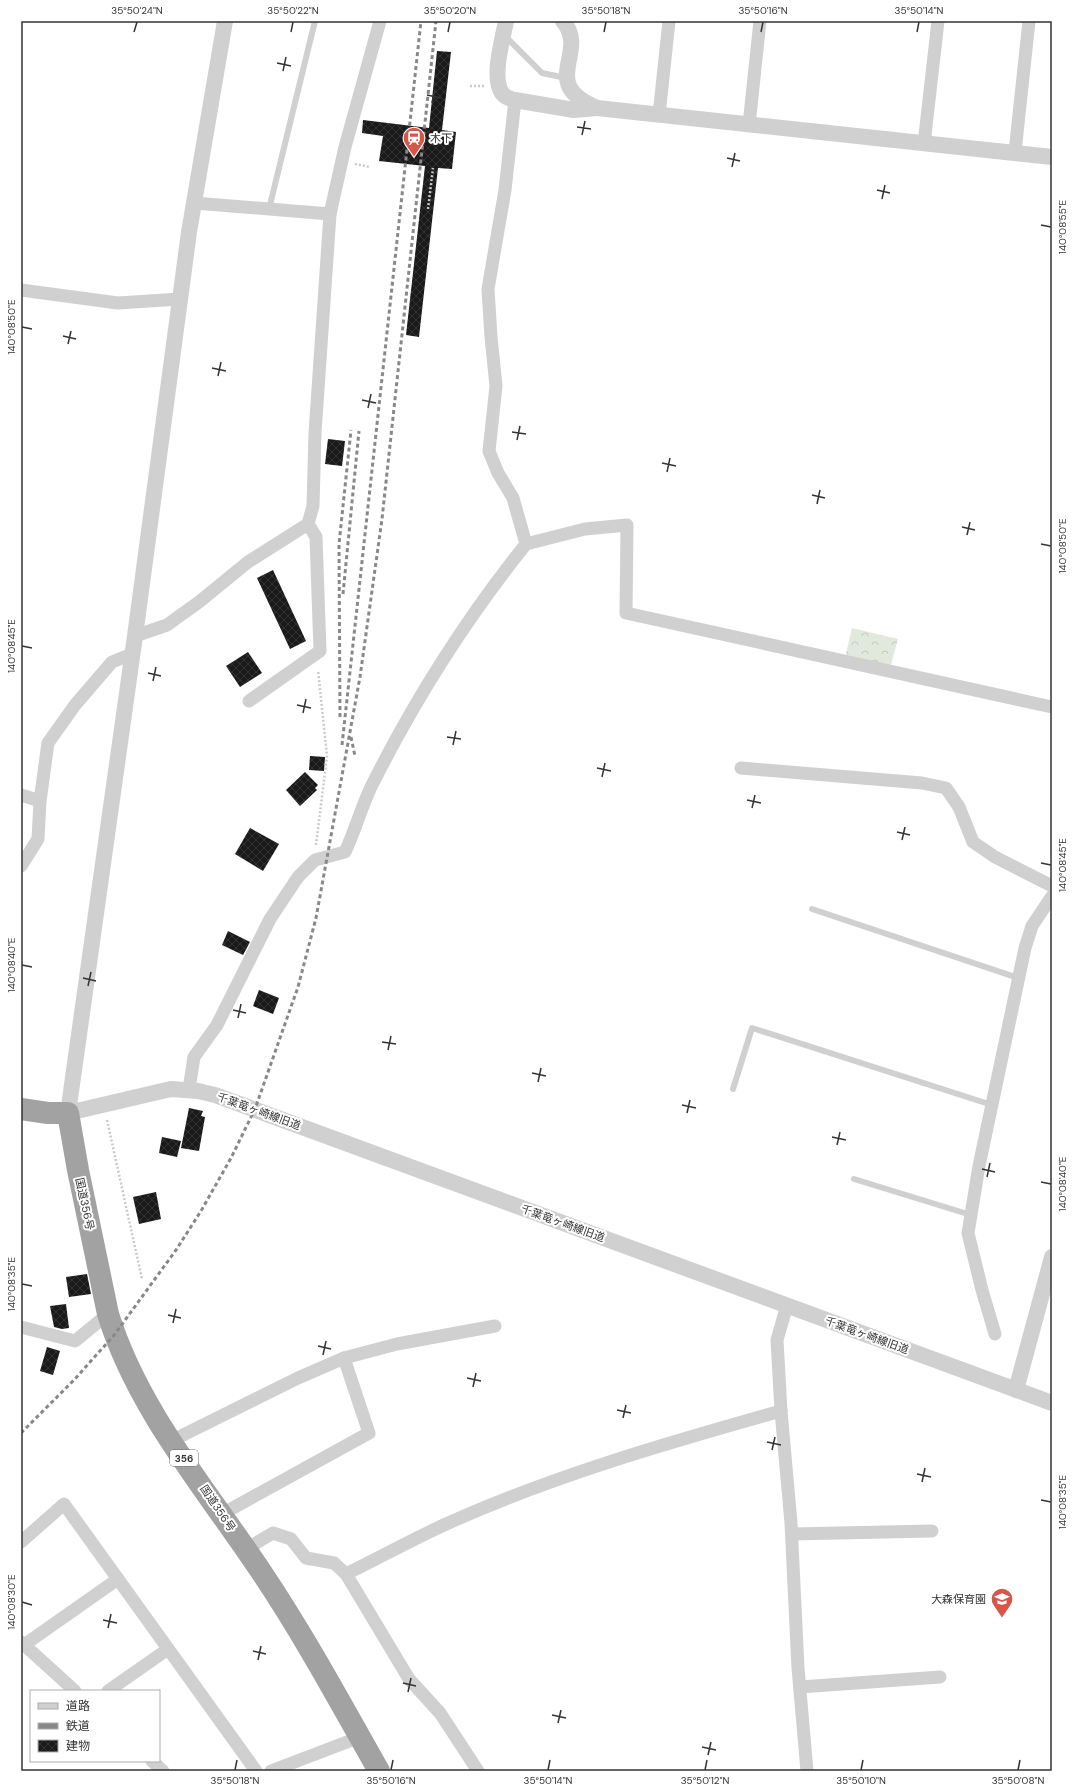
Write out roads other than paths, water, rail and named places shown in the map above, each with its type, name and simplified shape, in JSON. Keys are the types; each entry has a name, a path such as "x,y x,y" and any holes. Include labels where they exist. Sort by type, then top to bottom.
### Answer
{"highway":[{"path":"21,1109 48,1113 68,1113"},
{"name":"国道356号","path":"68,1113 78,1170 108,1314 129,1368 171,1441 246,1549 313,1654 379,1771"}],"street":[{"path":"68,1113 135,636 180,299 194,203 225,21"},
{"path":"135,636 167,625 200,602 248,562 308,524 313,506 315,433 330,214 345,146 380,21"},
{"path":"659,115 669,21"},
{"path":"749,125 760,21"},
{"path":"924,144 938,21"},
{"path":"1015,152 1029,21"},
{"path":"546,105 554,102 560,97 564,89 572,43 570,32 565,22"},
{"path":"505,28 497,75 498,86 502,93 508,98 515,100 574,110 598,108 1052,157"},
{"path":"566,78 568,85 578,97 584,102 598,108"},
{"path":"515,100 505,190 488,289 496,386 489,451 498,473 513,498 526,544"},
{"path":"194,203 330,214"},
{"path":"21,290 118,303 180,299"},
{"path":"250,701 320,651 316,537 308,524"},
{"path":"189,1089 194,1057 217,1025 270,919 298,877 315,860 345,852 370,789 418,699 479,605 526,544 585,529 627,525 626,613 1052,707"},
{"path":"21,866 38,839 40,801 48,743 75,705 112,662 132,654"},
{"path":"741,768 922,783 946,788 959,806 973,842 995,857 1052,886"},
{"path":"21,795 40,801"},
{"path":"995,1334 968,1233 979,1166 1025,948 1032,926 1052,896"},
{"name":"千葉竜ヶ崎線旧道","path":"68,1113 164,1090 189,1089 215,1095 1052,1403"},
{"path":"1016,1390 1052,1257"},
{"path":"787,1305 777,1340 781,1411 792,1534 800,1687 807,1771"},
{"path":"21,1327 74,1341 108,1314"},
{"path":"171,1441 298,1378 344,1358 397,1344 495,1326"},
{"path":"222,1514 369,1432 344,1358"},
{"path":"346,1574 444,1525 543,1485 671,1441 781,1411"},
{"path":"21,1542 64,1504 256,1771"},
{"path":"792,1534 932,1531"},
{"path":"246,1549 273,1533 291,1539 306,1558 334,1563 346,1574 410,1679 440,1713 478,1771"},
{"path":"74,1690 22,1644 118,1579"},
{"path":"109,1690 168,1649"},
{"path":"800,1687 940,1677"},
{"path":"279,1770 360,1738"},
{"path":"153,1762 163,1771"}],"lane":[{"path":"269,209 315,21"},
{"path":"505,28 542,73 566,78"},
{"path":"812,909 1018,978"},
{"path":"733,1089 752,1028 992,1105"},
{"path":"854,1179 971,1215"}],"railway":[{"path":"342,745 421,21"},
{"path":"21,1433 75,1379 115,1334 176,1250 201,1211 231,1158 255,1109 298,987 316,918 360,677 382,519 436,21"},
{"path":"340,717 339,544 351,430"},
{"path":"343,594 359,431"},
{"path":"351,737 355,756"}],"place":[{"name":"木下","path":"414,158"},
{"name":"大森保育園","path":"1002,1618"}]}
